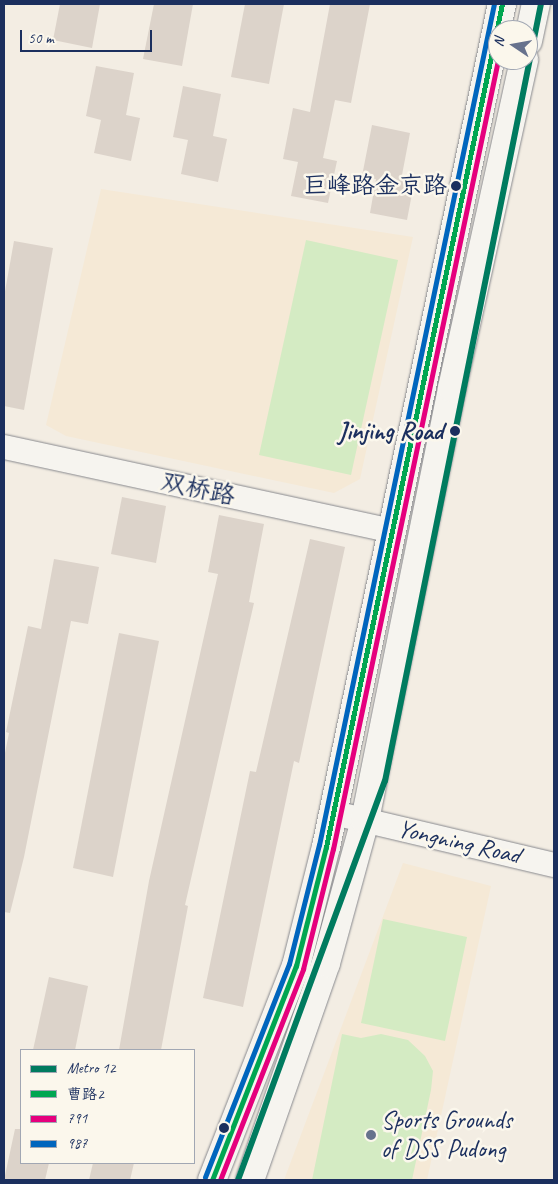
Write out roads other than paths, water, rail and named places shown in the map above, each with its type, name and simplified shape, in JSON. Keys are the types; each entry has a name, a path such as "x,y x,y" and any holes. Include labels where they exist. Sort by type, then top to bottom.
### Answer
{"main road":[{"path":"212,1180 296,966 334,813 502,4"},
{"path":"533,20 536,4"},
{"path":"250,1180 326,963 365,820 454,378 522,70"}],"street":[{"name":"双桥路","path":"4,447 393,531"},
{"name":"Yongning Road","path":"334,813 554,865"}],"metro line":[{"name":"12","path":"238,1180 385,781 541,4"}],"place":[{"name":"巨峰路金京路","path":"456,186"},
{"name":"Jinjing Road","path":"455,431"},
{"name":"Sports Grounds of DSS Pudong","path":"371,1135"}]}
